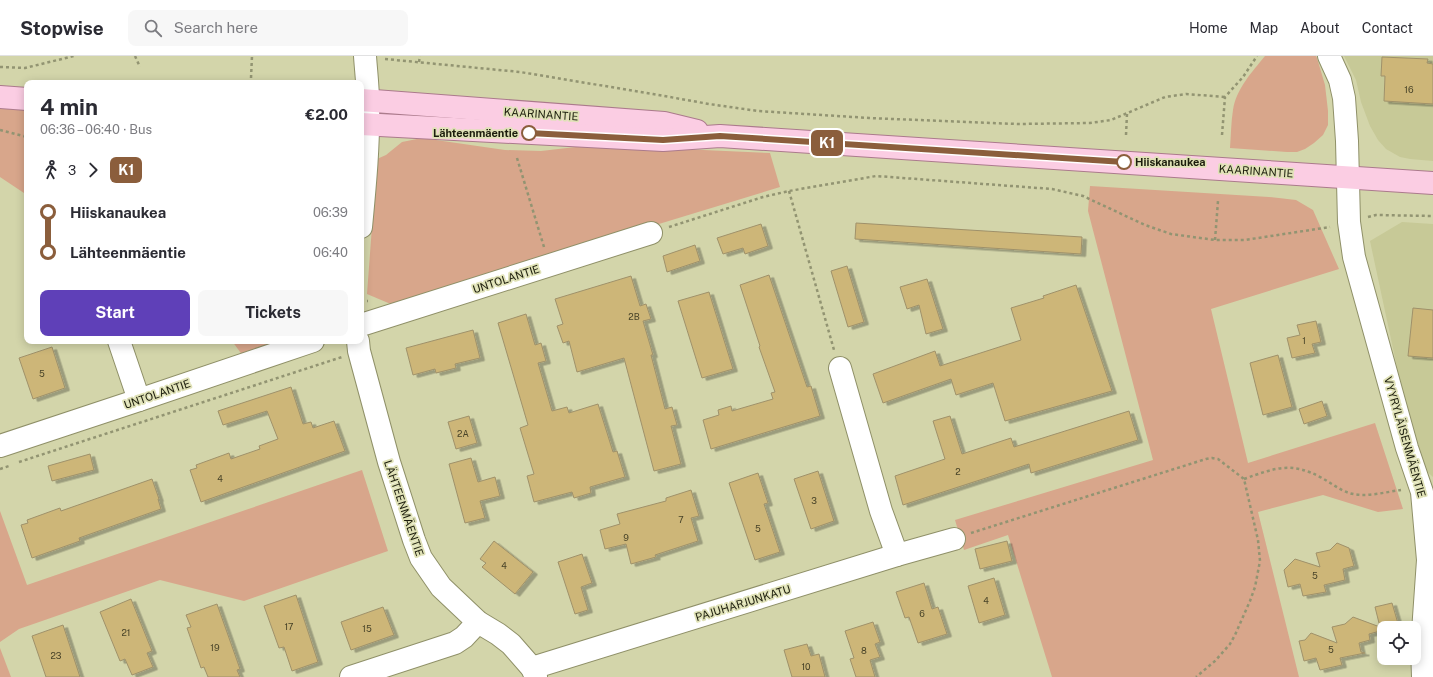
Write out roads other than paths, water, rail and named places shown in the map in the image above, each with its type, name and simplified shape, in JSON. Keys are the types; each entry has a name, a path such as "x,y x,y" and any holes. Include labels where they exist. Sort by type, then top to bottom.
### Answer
{"main road":[{"path":"0,87 24,86"},
{"path":"0,97 24,99"},
{"name":"KAARINANTIE","path":"365,100 664,123 720,136"},
{"name":"KAARINANTIE","path":"364,124 663,140 720,136 1433,183"}],"street":[{"path":"364,193 366,170 364,124 365,56"},
{"name":"VYYRYLÄISENMÄENTIE","path":"1329,56 1340,80 1344,98 1346,117 1349,222 1354,257 1407,448 1428,492 1428,560 1422,646 1423,677"},
{"name":"UNTOLANTIE","path":"364,324 651,233"},
{"path":"120,344 139,400"},
{"name":"UNTOLANTIE","path":"0,446 304,344"},
{"name":"LÄHTEENMÄENTIE","path":"359,346 389,462 421,558 441,587 478,622 511,644 534,672"},
{"path":"840,368 881,511 897,555"},
{"name":"PAJUHARJUNKATU","path":"534,672 897,555 954,539"},
{"path":"351,677 455,643 464,637 478,622"}],"place":[{"name":"Lähteenmäentie","path":"529,133"},
{"name":"Hiiskanaukea","path":"1124,162"}]}
